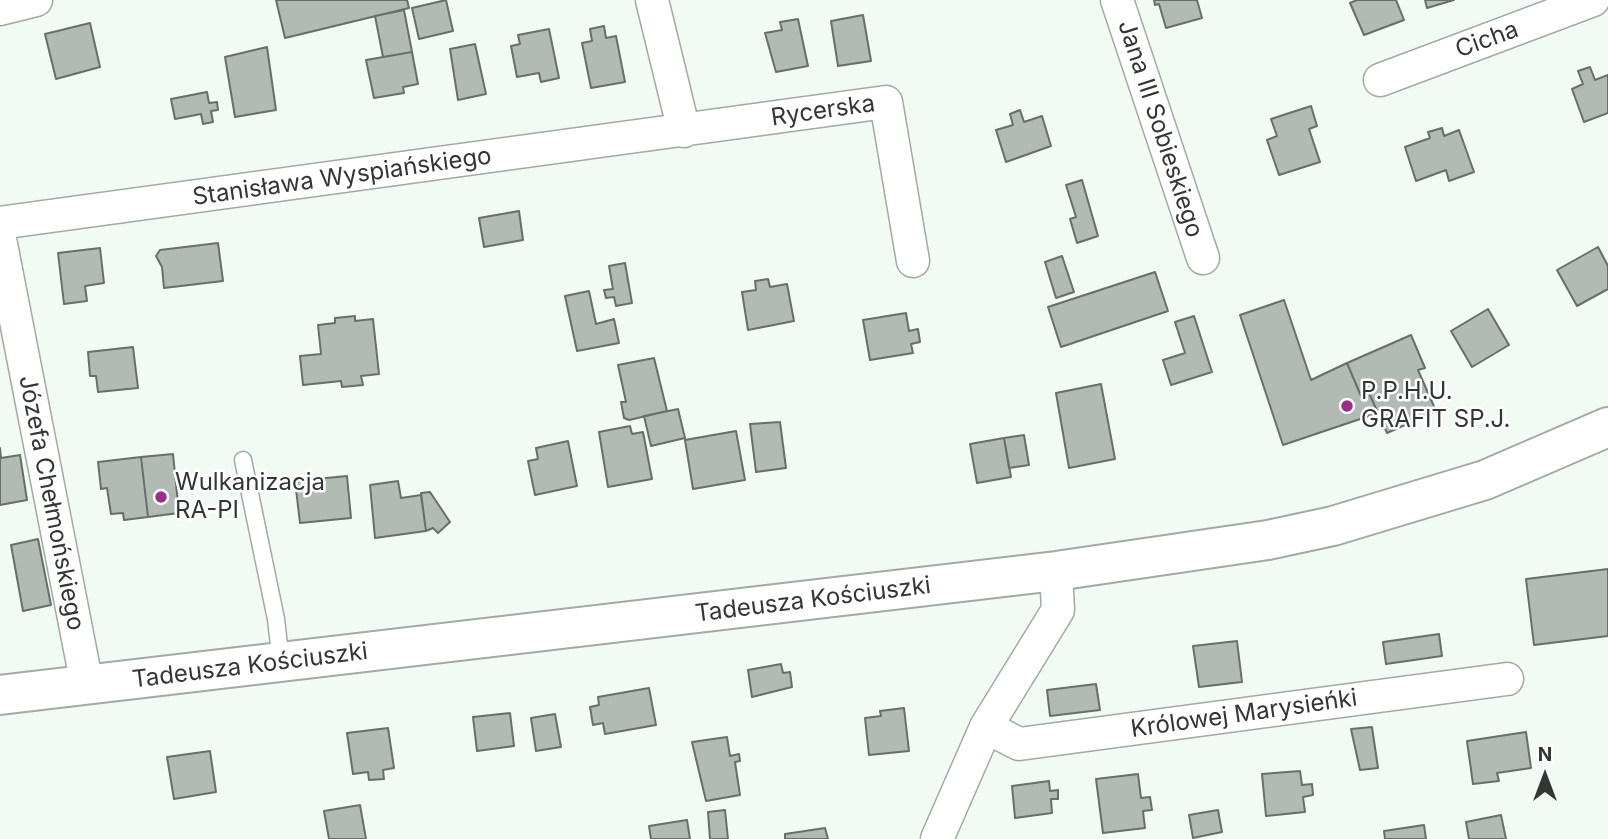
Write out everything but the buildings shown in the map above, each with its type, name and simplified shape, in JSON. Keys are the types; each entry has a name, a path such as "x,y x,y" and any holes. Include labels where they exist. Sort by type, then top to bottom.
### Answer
{"main road":[{"name":"Tadeusza Kościuszki","path":"0,695 1056,572 1240,545 1334,526 1485,480 1608,427"}],"street":[{"path":"0,9 36,0"},
{"path":"653,0 684,131"},
{"name":"Jana III Sobieskiego","path":"1117,0 1203,258"},
{"name":"Cicha","path":"1380,80 1593,0"},
{"name":"Rycerska","path":"684,131 886,102 913,261"},
{"name":"Stanisława Wyspiańskiego","path":"0,223 684,131"},
{"name":"Józefa Chełmońskiego","path":"0,239 7,315 87,685"},
{"path":"937,839 986,727 1058,610 1056,572"},
{"name":"Królowej Marysieńki","path":"986,727 1019,744 1507,679"}],"lane":[{"path":"243,460 276,619 281,663"}],"place":[{"name":"P.P.H.U. GRAFIT SP.J.","path":"1347,406"},
{"name":"Wulkanizacja RA-PI","path":"161,497"}]}
